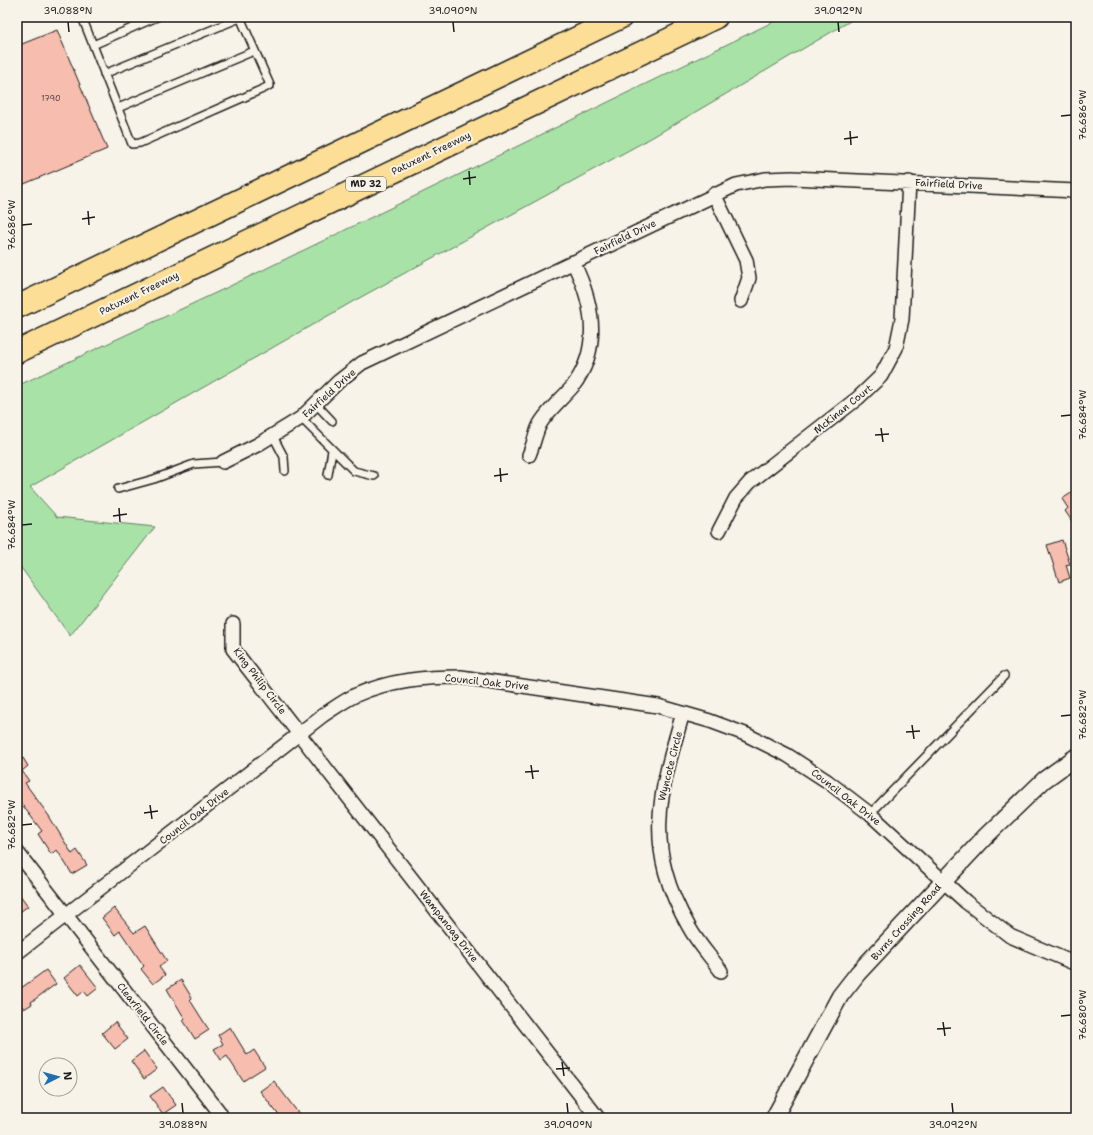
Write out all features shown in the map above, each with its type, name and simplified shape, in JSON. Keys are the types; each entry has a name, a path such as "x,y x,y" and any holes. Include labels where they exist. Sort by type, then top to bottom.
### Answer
{"highway":[{"path":"17,307 621,17"},
{"name":"Patuxent Freeway","path":"17,352 716,17"}],"street":[{"name":"Fairfield Drive","path":"223,462 273,436 301,418 339,381 362,363 714,194 736,185 765,179 792,178 909,182 1076,191"},
{"name":"McKinan Court","path":"719,531 736,498 750,482 858,398 881,376 896,348 902,319 909,182"},
{"path":"714,194 746,260 749,278 741,301"},
{"path":"530,455 539,425 573,386 581,374 590,349 592,329 591,308 584,283 573,262"},
{"name":"King Philip Circle","path":"233,624 233,649 299,734"},
{"name":"Council Oak Drive","path":"17,953 322,716 355,696 398,682 431,677 461,677 658,706 745,734 788,755 827,781 870,814 966,902 1010,936 1076,964"},
{"name":"Wyncote Circle","path":"683,713 661,796 659,819 660,846 665,871 674,897 689,928 721,971"},
{"name":"Wampanoag Drive","path":"299,734 598,1118"},
{"name":"Burns Crossing Road","path":"774,1118 840,996 942,881 1028,795 1058,769 1076,756"},
{"name":"Clearfield Circle","path":"17,852 220,1113"}],"lane":[{"path":"82,17 104,74 132,144 140,143 270,85 240,17 104,74"},
{"path":"93,45 157,17"},
{"path":"118,108 254,51"},
{"path":"316,404 332,421"},
{"path":"301,418 354,471 374,476"},
{"path":"273,436 284,457 285,471"},
{"path":"328,475 332,450"},
{"path":"118,489 154,479 194,464 223,462"},
{"path":"870,814 1004,676"}],"green space":[{"path":"783,17 857,17 651,138 352,302 30,487 57,517 155,527 70,636 17,562 17,386 226,288"}],"building":[{"path":"57,30 107,149 17,187 17,46"},
{"path":"1076,490 1076,527 1065,511 1068,508 1062,499"},
{"path":"1062,540 1070,564 1066,565 1070,578 1059,582 1047,545"},
{"path":"23,758 28,766 22,771 29,781 25,783 49,816 72,854 77,850 87,865 72,874 57,850 51,854 38,834 42,831 17,798 17,762"},
{"path":"17,891 28,906 17,914"},
{"path":"114,908 134,933 145,926 167,961 159,967 165,975 153,984 141,969 144,966 120,931 115,935 102,918"},
{"path":"80,965 98,988 88,996 84,991 78,996 64,978"},
{"path":"46,970 56,984 31,1002 32,1004 24,1009 22,1006 17,1010 17,991"},
{"path":"181,980 192,998 190,1000 209,1030 195,1039 167,989"},
{"path":"115,1022 128,1039 115,1049 102,1033"},
{"path":"230,1027 247,1055 254,1050 265,1067 243,1081 227,1056 221,1060 214,1049 223,1044 218,1035"},
{"path":"144,1051 157,1069 144,1079 131,1061"},
{"path":"274,1081 302,1118 281,1118 260,1091"},
{"path":"163,1087 176,1105 163,1114 150,1096"}]}
